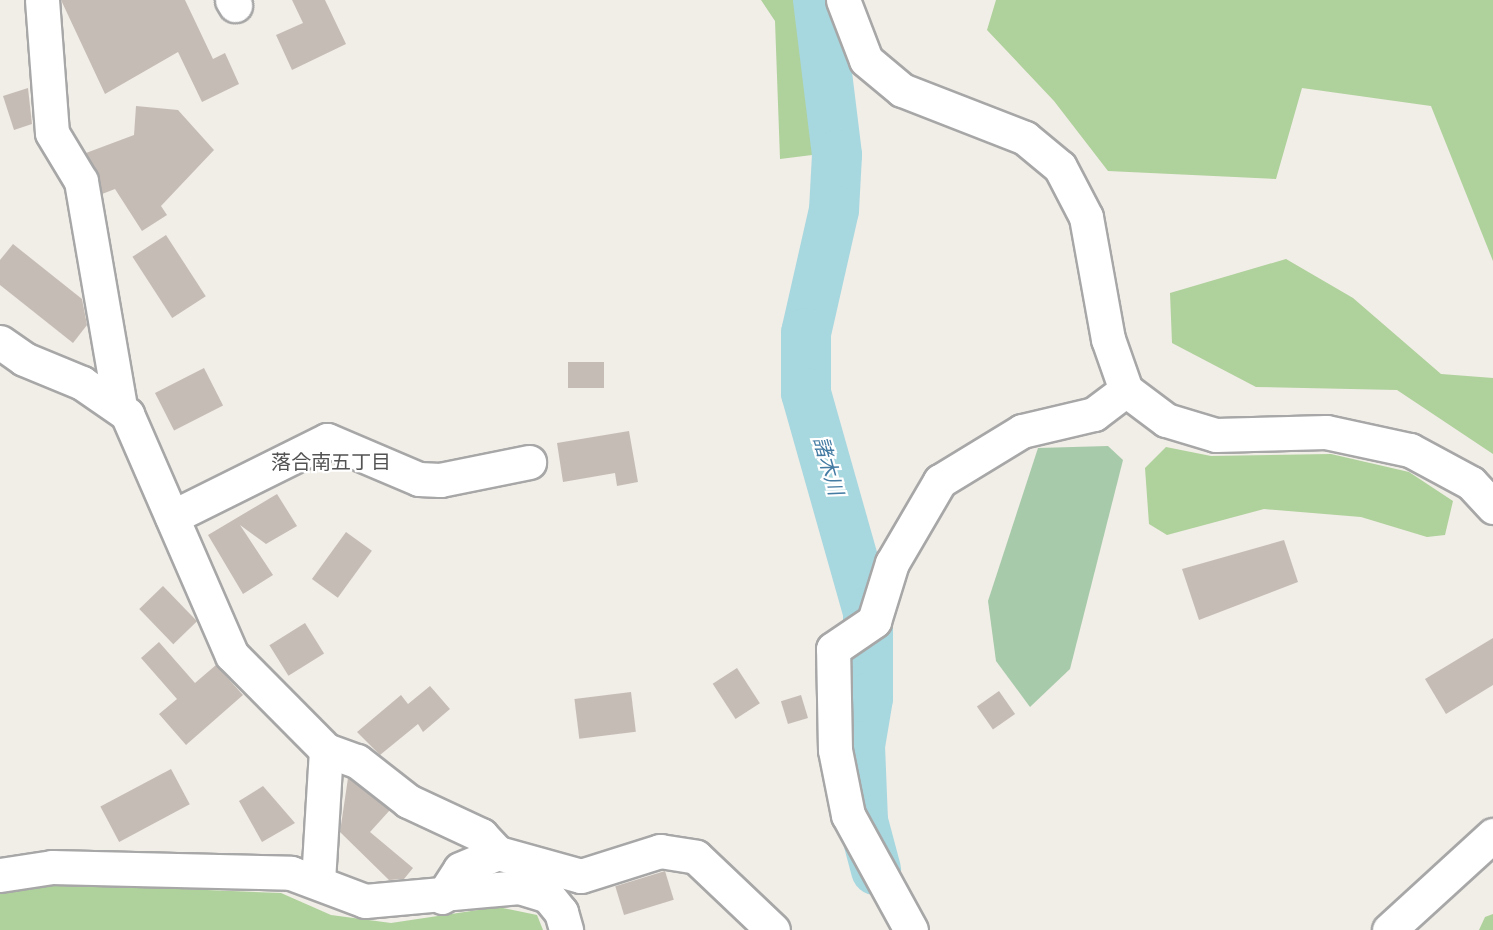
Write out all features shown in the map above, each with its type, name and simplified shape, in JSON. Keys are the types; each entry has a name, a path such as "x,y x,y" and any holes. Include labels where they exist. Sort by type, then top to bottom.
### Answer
{"street":[{"path":"42,0 52,133 81,181 120,406 172,517 232,655 326,750 357,761 408,801 481,835 498,853 581,876 660,851 696,857 773,930"},
{"path":"843,0 866,60 902,90 1025,138 1060,167 1086,216 1108,339 1126,390 1166,420 1216,435 1326,432 1410,450 1471,483 1493,507"},
{"path":"0,342 120,406"},
{"path":"911,930 848,814 835,750 833,649 874,621 892,563 940,481 1022,431 1094,414 1126,390"},
{"path":"172,517 327,440 419,479 440,480 529,462"},
{"path":"318,881 326,750"},
{"path":"1389,930 1493,835"},
{"path":"441,897 460,869 498,853"},
{"path":"0,875 52,867 291,873 318,881 365,901 441,897 519,887 548,896 561,912 566,930"}],"green space":[{"path":"761,0 809,0 843,108 820,154 780,159 775,21"},
{"path":"996,0 1493,0 1493,261 1431,106 1302,88 1276,179 1108,171 1054,101 987,30"},
{"path":"1286,259 1353,298 1441,374 1493,378 1493,454 1397,390 1256,387 1172,343 1170,293"},
{"path":"1108,446 1123,460 1070,669 1030,707 996,661 988,601 1038,448"},
{"path":"1166,447 1211,456 1331,454 1409,472 1453,501 1445,535 1427,537 1361,517 1264,509 1167,535 1149,524 1145,468"},
{"path":"60,884 281,893 331,915 391,923 498,907 537,915 543,930 0,930 0,892"},
{"path":"1493,914 1493,930 1479,930 1485,917"}],"building":[{"path":"61,0 185,0 213,59 225,53 239,84 202,102 178,52 105,94"},
{"path":"292,0 325,0 346,44 292,70 276,35 303,23"},
{"path":"28,88 32,124 14,130 3,96"},
{"path":"136,106 178,110 214,150 161,206 167,215 142,231 115,189 102,194 86,153 134,135"},
{"path":"166,235 206,296 172,318 132,257"},
{"path":"13,244 82,299 87,325 73,343 0,285 0,260"},
{"path":"568,362 604,362 604,388 568,388"},
{"path":"204,368 223,405 174,430 155,393"},
{"path":"629,431 638,482 617,486 615,473 563,482 557,443"},
{"path":"277,494 297,526 266,544 240,525 273,575 243,594 208,535"},
{"path":"346,532 372,551 338,598 312,579"},
{"path":"1284,540 1298,582 1199,620 1182,569"},
{"path":"163,586 197,621 173,644 139,609"},
{"path":"305,623 324,654 288,676 269,645"},
{"path":"1493,638 1493,685 1446,714 1425,679"},
{"path":"159,642 195,683 216,665 243,695 186,745 159,714 177,699 141,658"},
{"path":"737,668 760,703 736,719 713,684"},
{"path":"430,686 450,709 423,732 418,724 380,755 357,732 401,695 408,704"},
{"path":"999,691 1015,714 993,729 977,706"},
{"path":"631,692 636,732 579,739 574,699"},
{"path":"801,695 808,718 788,724 781,701"},
{"path":"171,769 190,804 119,842 100,807"},
{"path":"348,778 390,810 370,832 413,868 404,879 389,880 340,832"},
{"path":"263,786 295,823 262,842 239,801"},
{"path":"665,871 674,900 624,915 615,886"}],"waterway":[{"name":"諸木川","path":"818,0 837,155 834,210 806,333 806,393 868,612 868,698 860,746 863,821 876,870"}],"district":[{"name":"落合南五丁目","path":"331,463"}]}
